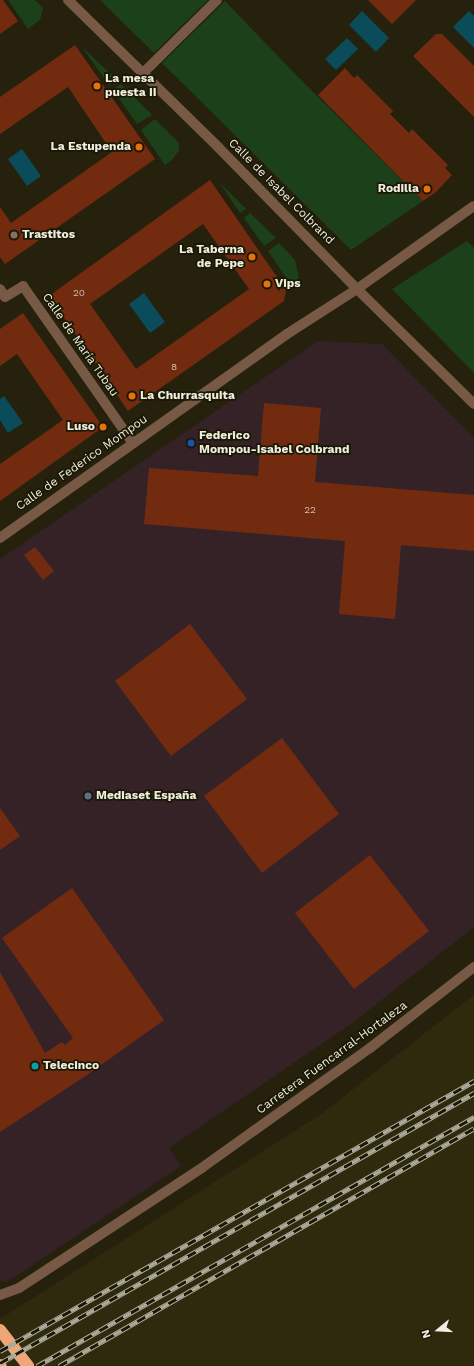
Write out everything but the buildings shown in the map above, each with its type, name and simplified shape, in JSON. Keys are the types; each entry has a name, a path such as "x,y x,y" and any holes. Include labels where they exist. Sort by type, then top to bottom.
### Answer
{"highway":[{"path":"0,1330 28,1366"}],"street":[{"name":"Calle de Isabel Colbrand","path":"68,0 218,147 357,289 474,404"},
{"path":"142,74 217,0"},
{"name":"Calle de Federico Mompou","path":"0,538 287,334 357,289 474,206"},
{"name":"Calle de María Tubau","path":"0,290 5,297 23,286 133,443"},
{"name":"Carretera Fuencarral-Hortaleza","path":"0,1295 19,1288 203,1167 370,1048 474,967"}],"shaded area":[{"path":"318,341 382,344 474,438 474,927 351,1024 169,1148 181,1166 7,1282 0,1281 0,559"},
{"path":"474,995 474,1366 0,1366 0,1319 320,1115"}],"green space":[{"path":"8,0 35,0 43,8 40,20 28,29"},
{"path":"100,0 208,0 154,53"},
{"path":"225,1 299,78 423,201 351,250 162,63"},
{"path":"82,47 117,80 109,85"},
{"path":"121,84 152,115 137,124 113,90"},
{"path":"155,119 179,143 179,150 173,159 165,165 141,130"},
{"path":"220,183 246,209 240,213"},
{"path":"250,213 276,238 264,246 244,218"},
{"path":"467,241 474,248 474,373 392,289"},
{"path":"279,243 295,260 299,278 294,282 289,282 268,251"}],"water":[{"path":"362,11 389,38 376,52 349,25"},
{"path":"469,11 474,16 474,48 453,27"},
{"path":"347,38 358,49 336,70 325,59"},
{"path":"22,149 41,176 27,186 8,159"},
{"path":"144,293 165,322 150,333 129,304"},
{"path":"4,396 23,423 8,433 0,420 0,399"}],"railway":[{"path":"0,1351 474,1081"},
{"path":"0,1363 474,1093"},
{"path":"37,1366 474,1117"},
{"path":"59,1366 474,1128"}],"place":[{"name":"La mesa puesta II","path":"97,86"},
{"name":"La Estupenda","path":"139,147"},
{"name":"Rodilla","path":"427,189"},
{"name":"Trastitos","path":"14,235"},
{"name":"La Taberna de Pepe","path":"252,257"},
{"name":"Vips","path":"267,284"},
{"name":"La Churrasquita","path":"132,396"},
{"name":"Luso","path":"103,427"},
{"name":"Federico Mompou-Isabel Colbrand","path":"191,443"},
{"name":"Mediaset España","path":"88,796"},
{"name":"Telecinco","path":"35,1066"}]}
